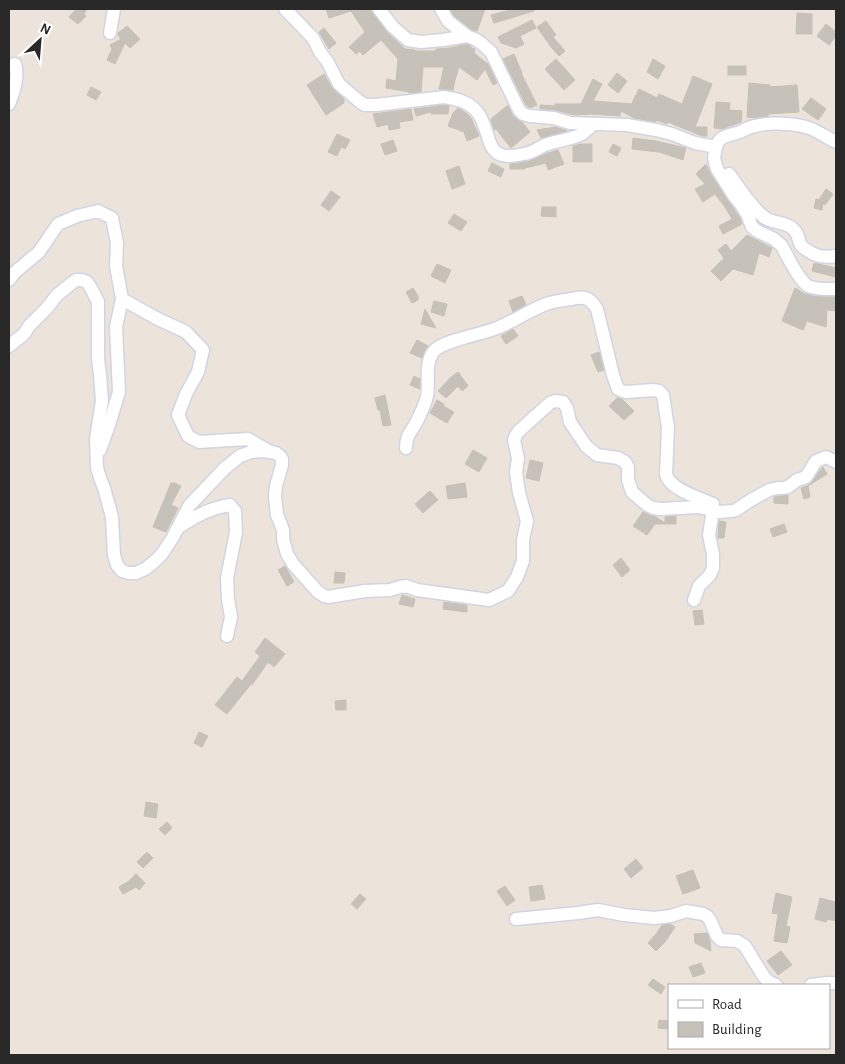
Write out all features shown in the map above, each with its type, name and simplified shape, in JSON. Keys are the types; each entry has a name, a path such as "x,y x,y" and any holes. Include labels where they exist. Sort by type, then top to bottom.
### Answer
{"street":[{"path":"110,33 114,9"},
{"path":"285,9 313,38 339,84 355,100 365,105 444,97 464,102 477,113 482,121 493,150 497,154 508,157 524,154 549,143 572,138 594,124"},
{"path":"379,9 393,27 408,40 414,42 467,36"},
{"path":"441,9 448,21 491,52 519,110 523,114 538,118 554,118 570,124 627,125 656,130 715,150 746,197 764,217 792,228 799,237 800,245 812,254 825,258 836,256"},
{"path":"9,66 15,64 17,72 14,91 9,104"},
{"path":"836,142 797,125 754,126 723,137 717,142 714,158 719,174 747,214 752,227 774,238 782,246 801,280 808,286 836,289"},
{"path":"9,280 14,273 39,252 58,224 76,216 98,211 112,218 117,243 116,266 122,300 116,327 119,392 110,425 96,460"},
{"path":"9,346 24,334 57,296 72,283 76,280 87,282 98,302 98,358 102,395 96,439 96,460 112,517 114,555 122,571 136,573 145,569 162,554 179,527 189,506 235,459 251,452 270,452"},
{"path":"406,448 408,434 424,407 427,394 428,367 435,350 443,345 497,328 549,303 584,298 590,300 599,314 610,366 618,389 626,392 653,390 659,391 663,395 668,428 666,474 668,481 683,491 732,511"},
{"path":"122,300 186,332 203,350 198,372 186,394 178,415 188,436 199,442 248,439 280,456 282,465 276,486 276,496 278,515 287,554 289,559 312,586 321,594 328,596 366,590 390,590 406,586 417,590 489,600 508,590 521,569 524,557 523,540 527,525 519,493 516,472 518,458 514,440 519,431 544,408 555,401 565,404 570,422 581,440 592,451 604,456 621,459 627,464 628,480 632,492 653,508 699,507 714,512 736,510 769,490 788,487 797,480 806,477 816,462 822,458 836,462"},
{"path":"179,527 196,516 216,507 230,505 235,511 236,532 227,578 231,617 227,636"},
{"path":"694,600 699,586 710,575 713,568 713,554 709,535 714,512"},
{"path":"516,919 598,910 654,918 671,916 686,911 703,914 710,920 717,936 721,940 737,941 745,946 764,977 774,984"},
{"path":"819,984 836,983"}],"building":[{"path":"76,9 87,9 84,14 86,16 78,24 69,17"},
{"path":"326,9 370,9 387,32 405,49 436,51 436,49 466,44 471,46 471,48 475,49 474,53 488,64 497,83 493,85 485,69 477,80 459,67 453,90 439,89 444,67 423,67 421,92 409,93 386,88 387,79 396,81 398,59 381,40 363,55 360,51 356,54 349,47 365,32 351,11 329,18"},
{"path":"450,9 485,9 477,31 471,29 454,16"},
{"path":"514,9 534,9 534,11 494,23 491,15"},
{"path":"797,13 812,14 812,34 796,34"},
{"path":"532,20 536,28 520,36 524,44 516,48 501,43 498,37"},
{"path":"546,21 556,35 553,37 565,51 559,56 537,27"},
{"path":"826,24 836,32 836,36 829,45 817,36"},
{"path":"127,26 140,39 130,48 125,43 115,64 107,60 112,49 110,45 121,39 118,33"},
{"path":"324,28 336,43 329,49 319,32"},
{"path":"514,54 537,105 530,108 526,105 503,59"},
{"path":"556,59 575,80 564,90 545,69"},
{"path":"653,59 665,66 658,79 647,72"},
{"path":"728,66 746,66 746,75 728,75"},
{"path":"617,73 627,81 618,93 608,85"},
{"path":"324,74 332,88 344,99 344,103 326,115 307,85"},
{"path":"693,76 712,84 695,127 707,127 707,136 702,136 668,122 667,124 656,120 656,122 634,118 621,111 620,116 575,115 555,110 540,109 540,105 581,104 593,79 602,84 593,101 634,104 632,103 639,89 657,98 659,94 682,104"},
{"path":"749,83 770,85 770,87 797,85 799,112 768,114 768,116 755,118 747,117"},
{"path":"91,87 101,92 96,100 87,95"},
{"path":"811,98 826,109 818,120 802,109"},
{"path":"716,102 730,103 729,110 742,111 741,122 722,129 714,128"},
{"path":"508,105 513,116 522,122 530,132 511,148 496,129 494,130 491,119"},
{"path":"449,106 448,114 431,114 431,112 416,116 414,109"},
{"path":"458,108 471,118 479,136 467,141 464,132 448,126 453,113"},
{"path":"411,109 413,120 399,122 400,128 389,130 388,124 377,127 373,114"},
{"path":"556,127 567,131 541,138 537,130"},
{"path":"337,134 350,140 345,149 341,147 337,156 328,152"},
{"path":"633,138 686,148 683,160 659,152 632,149"},
{"path":"393,140 397,151 385,155 381,144"},
{"path":"592,144 592,162 573,162 573,146"},
{"path":"613,144 621,148 617,156 609,152"},
{"path":"558,150 564,164 548,170 546,163 525,169 510,169 510,164 529,161"},
{"path":"492,163 504,169 501,177 488,171"},
{"path":"706,164 742,224 723,234 719,226 732,219 725,207 715,194 703,202 695,189 705,184 696,174"},
{"path":"459,166 465,184 452,189 446,171"},
{"path":"826,189 833,194 825,205 823,203 822,210 814,208 816,199 819,200"},
{"path":"331,191 340,197 329,211 321,205"},
{"path":"542,207 556,207 556,217 541,216"},
{"path":"454,214 467,222 461,231 448,223"},
{"path":"747,235 772,248 769,257 759,253 753,275 733,269 721,281 711,271 724,258 718,250 726,244 731,251"},
{"path":"814,263 836,268 836,277 812,271"},
{"path":"437,264 451,270 445,283 431,276"},
{"path":"413,288 418,296 418,300 412,303 406,292"},
{"path":"795,288 813,296 836,297 836,311 827,310 826,327 807,321 803,330 782,321"},
{"path":"522,296 526,305 513,312 509,301"},
{"path":"434,301 447,304 444,316 431,312"},
{"path":"425,309 436,328 421,324"},
{"path":"513,329 518,336 506,344 501,336"},
{"path":"417,340 428,346 422,358 410,353"},
{"path":"599,352 604,370 598,372 591,355"},
{"path":"458,372 468,386 462,391 458,386 446,398 438,391"},
{"path":"414,376 420,379 420,389 410,385"},
{"path":"385,395 391,425 383,426 380,410 378,410 375,398"},
{"path":"617,398 622,399 634,411 624,420 609,406"},
{"path":"437,400 454,412 447,423 430,413"},
{"path":"473,450 487,458 479,472 465,464"},
{"path":"530,460 543,463 539,481 526,478"},
{"path":"823,467 827,474 808,486 810,497 804,499 801,488 809,485"},
{"path":"171,483 181,486 171,505 178,508 166,532 153,527"},
{"path":"465,483 467,497 448,499 446,486"},
{"path":"430,491 438,500 423,513 415,504"},
{"path":"788,495 788,504 774,503 774,497"},
{"path":"643,512 665,523 665,517 676,516 676,524 655,524 647,535 633,526"},
{"path":"719,521 726,522 724,538 718,538"},
{"path":"784,524 787,532 773,537 770,529"},
{"path":"621,558 630,570 622,577 613,565"},
{"path":"285,566 294,582 287,586 278,570"},
{"path":"335,572 345,573 344,583 334,583"},
{"path":"402,595 415,599 413,607 399,604"},
{"path":"444,602 467,605 467,612 443,609"},
{"path":"702,610 704,624 695,625 693,611"},
{"path":"265,638 285,654 274,667 268,662 252,685 227,714 215,705 237,677 242,681 260,656 255,652"},
{"path":"346,700 346,710 336,710 335,701"},
{"path":"199,732 208,736 202,747 194,743"},
{"path":"146,802 158,804 156,818 144,816"},
{"path":"167,822 172,828 165,835 159,829"},
{"path":"147,852 153,858 143,868 137,862"},
{"path":"636,859 643,868 631,878 624,869"},
{"path":"693,870 700,888 683,894 676,876"},
{"path":"136,874 145,883 139,890 136,887 123,894 119,887"},
{"path":"542,885 545,899 531,901 529,887"},
{"path":"505,886 515,900 507,906 497,891"},
{"path":"776,893 792,897 786,926 790,927 787,943 774,941 778,914 772,913"},
{"path":"360,894 366,899 357,909 351,904"},
{"path":"820,898 836,902 836,921 827,919 826,922 815,919"},
{"path":"670,924 675,927 656,951 648,943 662,925"},
{"path":"707,933 711,951 695,943 694,934"},
{"path":"781,951 792,965 778,975 767,961"},
{"path":"701,963 705,973 693,977 689,967"},
{"path":"653,979 665,987 661,994 648,985"},
{"path":"659,1020 668,1021 668,1029 658,1028"}]}
